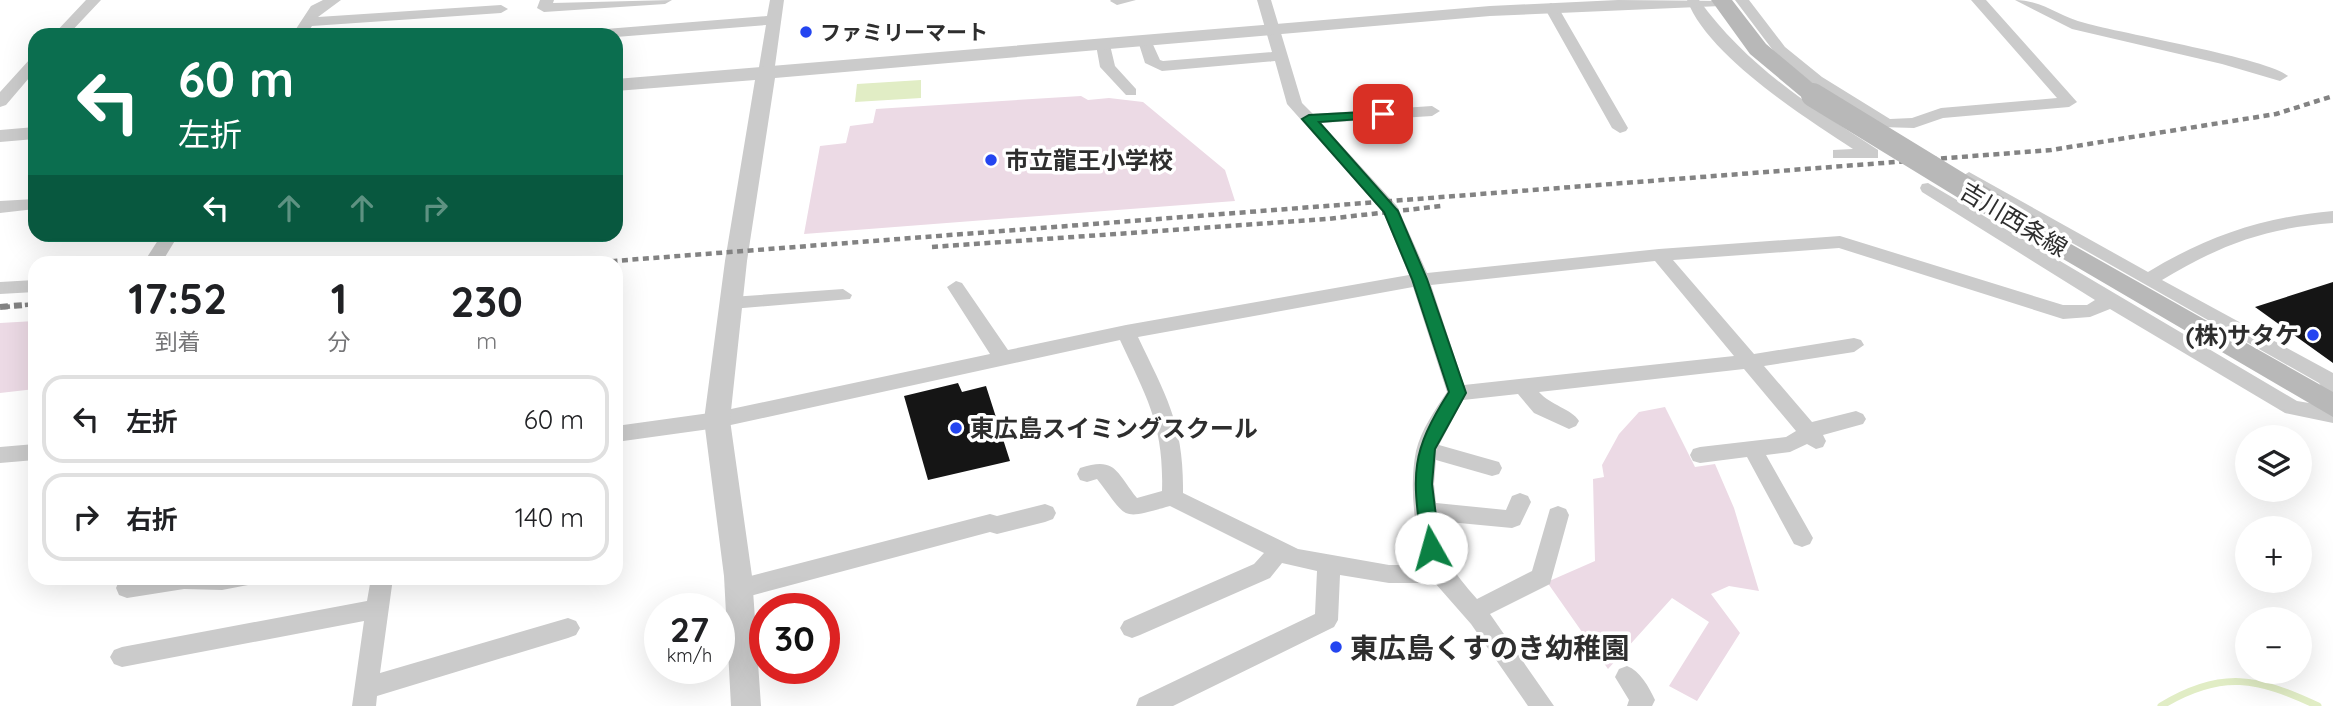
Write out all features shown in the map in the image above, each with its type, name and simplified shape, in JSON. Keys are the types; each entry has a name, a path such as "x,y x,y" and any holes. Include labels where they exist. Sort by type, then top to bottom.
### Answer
{"main road":[{"name":"吉川西条線","path":"1723,0 1758,50 1850,121 2333,406"}],"street":[{"path":"67,28 94,0"},
{"path":"304,28 316,9 334,0"},
{"path":"547,0 544,8 665,0"},
{"path":"746,706 739,589 717,420 731,303 777,0"},
{"path":"1117,1 1129,0"},
{"path":"1264,0 1295,104 1384,200 1420,279 1457,393"},
{"path":"623,84 1551,7 1723,0"},
{"path":"1742,0 1780,50 1817,80 1881,121 1903,124 1941,113 2068,102 2052,79 1978,0"},
{"path":"2022,0 2077,26 2227,60 2280,76"},
{"path":"1693,1 1732,51 1751,69 1872,154 1839,154"},
{"path":"1551,7 1620,128"},
{"path":"313,28 501,9"},
{"path":"623,32 776,20"},
{"path":"1145,41 1153,63 1162,66 1280,56"},
{"path":"1103,45 1108,67 1131,92"},
{"path":"0,102 28,70"},
{"path":"1309,119 1433,111"},
{"path":"1847,138 1881,121"},
{"path":"0,136 28,134"},
{"path":"1969,177 2326,378 2333,388"},
{"path":"1928,188 2109,300 2292,408 2333,415"},
{"path":"1979,221 2012,202"},
{"path":"0,207 28,205"},
{"path":"2148,280 2194,251 2235,233 2284,220 2333,217"},
{"path":"623,433 717,420 1126,332 1420,279 1659,255 1840,242 2063,312 2090,311 2109,300"},
{"path":"1659,255 1811,435"},
{"path":"0,288 28,286"},
{"path":"956,287 1003,358"},
{"path":"731,303 843,295"},
{"path":"1126,332 1166,415 1173,458 1172,497"},
{"path":"1457,393 1747,362 1854,345"},
{"path":"1523,386 1541,408 1569,421"},
{"path":"1457,393 1439,421 1427,449 1423,484 1431,548 1441,574 1474,611 1542,706"},
{"path":"1700,455 1790,444 1856,419"},
{"path":"1427,449 1492,468"},
{"path":"1752,449 1802,538"},
{"path":"0,455 28,453"},
{"path":"1087,474 1102,470 1132,509 1172,497 1294,558 1389,574 1441,574"},
{"path":"1426,511 1512,519 1520,502"},
{"path":"739,589 990,523 997,525 1045,513"},
{"path":"1474,611 1542,577 1558,515"},
{"path":"1132,628 1262,571 1279,551"},
{"path":"1148,706 1326,620 1330,582 1327,565"},
{"path":"127,588 161,585"},
{"path":"381,585 366,697 568,628"},
{"path":"122,657 376,609"},
{"path":"1627,677 1643,700 1639,706"}],"shaded area":[{"path":"921,80 921,98 855,102 857,84"},
{"name":"市立龍王小学校","path":"1081,96 1088,100 1109,98 1143,102 1225,170 1235,201 804,234 820,146 846,143 850,126 873,123 876,109"},
{"path":"28,321 28,390 0,393 0,323"},
{"path":"1665,407 1695,467 1715,464 1734,508 1759,591 1729,586 1711,594 1740,633 1697,701 1669,686 1709,622 1672,598 1608,669 1547,582 1595,561 1593,479 1604,477 1602,465 1619,434 1639,412"}],"building":[{"name":"(株)サタケ","path":"2333,282 2333,363 2255,307"},
{"name":"東広島スイミングスクール","path":"958,383 962,392 986,386 1010,461 928,480 904,396"}],"waterway":[{"path":"2161,706 2203,686 2222,682 2258,684 2297,696 2318,706"}],"railway":[{"path":"623,260 2051,150 2276,114 2333,96"},
{"path":"932,247 1327,219 1441,206"},
{"path":"0,307 24,305"},
{"path":"4,307 28,305"}],"place":[{"name":"ファミリーマート","path":"806,32"},
{"name":"市立龍王小学校","path":"991,160"},
{"name":"(株)サタケ","path":"2313,335"},
{"name":"東広島スイミングスクール","path":"956,428"},
{"name":"東広島くすのき幼稚園","path":"1336,647"}],"route":[{"path":"1383,114 1309,119 1391,211 1420,279 1457,393 1439,421 1427,449 1423,484 1431,548"}]}
